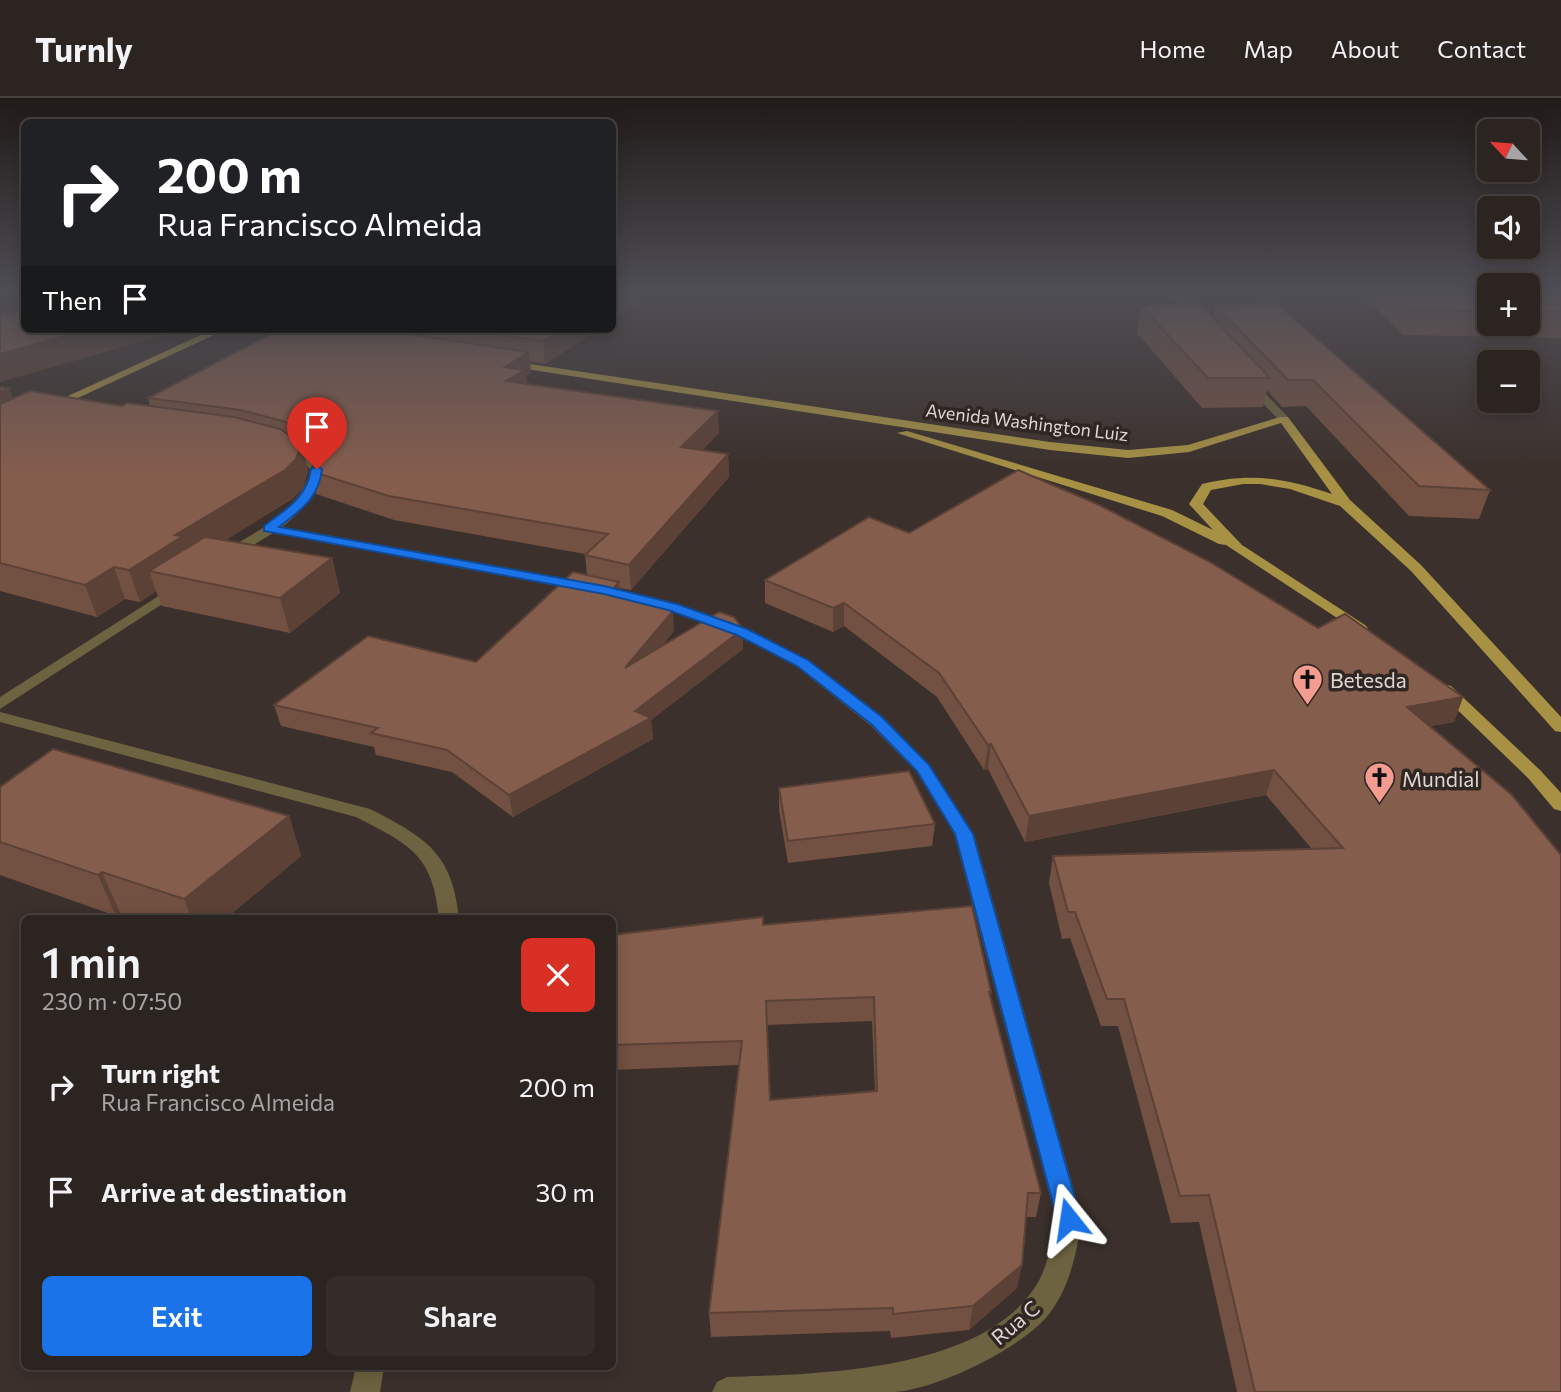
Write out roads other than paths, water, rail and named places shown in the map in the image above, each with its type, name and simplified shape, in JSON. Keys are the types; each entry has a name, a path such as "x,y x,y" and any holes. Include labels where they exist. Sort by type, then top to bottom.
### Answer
{"main road":[{"path":"41,411 173,351"},
{"name":"Avenida Washington Luiz","path":"504,364 1004,439 1128,454 1189,448 1284,419"},
{"name":"Avenida Washington Luiz","path":"846,416 1167,513 1237,548"},
{"path":"1284,419 1345,503 1416,568 1561,727"},
{"path":"1004,439 1027,470"},
{"path":"1345,503 1289,484 1257,479 1229,479 1206,486 1196,504 1237,548 1369,634"},
{"path":"1430,678 1459,700 1534,774 1561,805"}],"street":[{"path":"1239,372 1284,419"},
{"path":"41,411 68,415"},
{"path":"210,566 304,502 315,484 317,469 304,456 270,444"},
{"name":"Rua C","path":"268,528 604,590 672,607 742,632 802,663 876,720 923,768 964,834 1069,1219 1061,1264 1038,1307 1001,1339 941,1367 899,1379 834,1388 727,1392"},
{"path":"0,704 187,582"},
{"path":"0,718 363,813 410,838 437,862 448,894 449,915"},
{"path":"365,1392 369,1370"}],"place":[{"name":"Betesda","path":"1307,706"},
{"name":"Mundial","path":"1379,805"}]}
